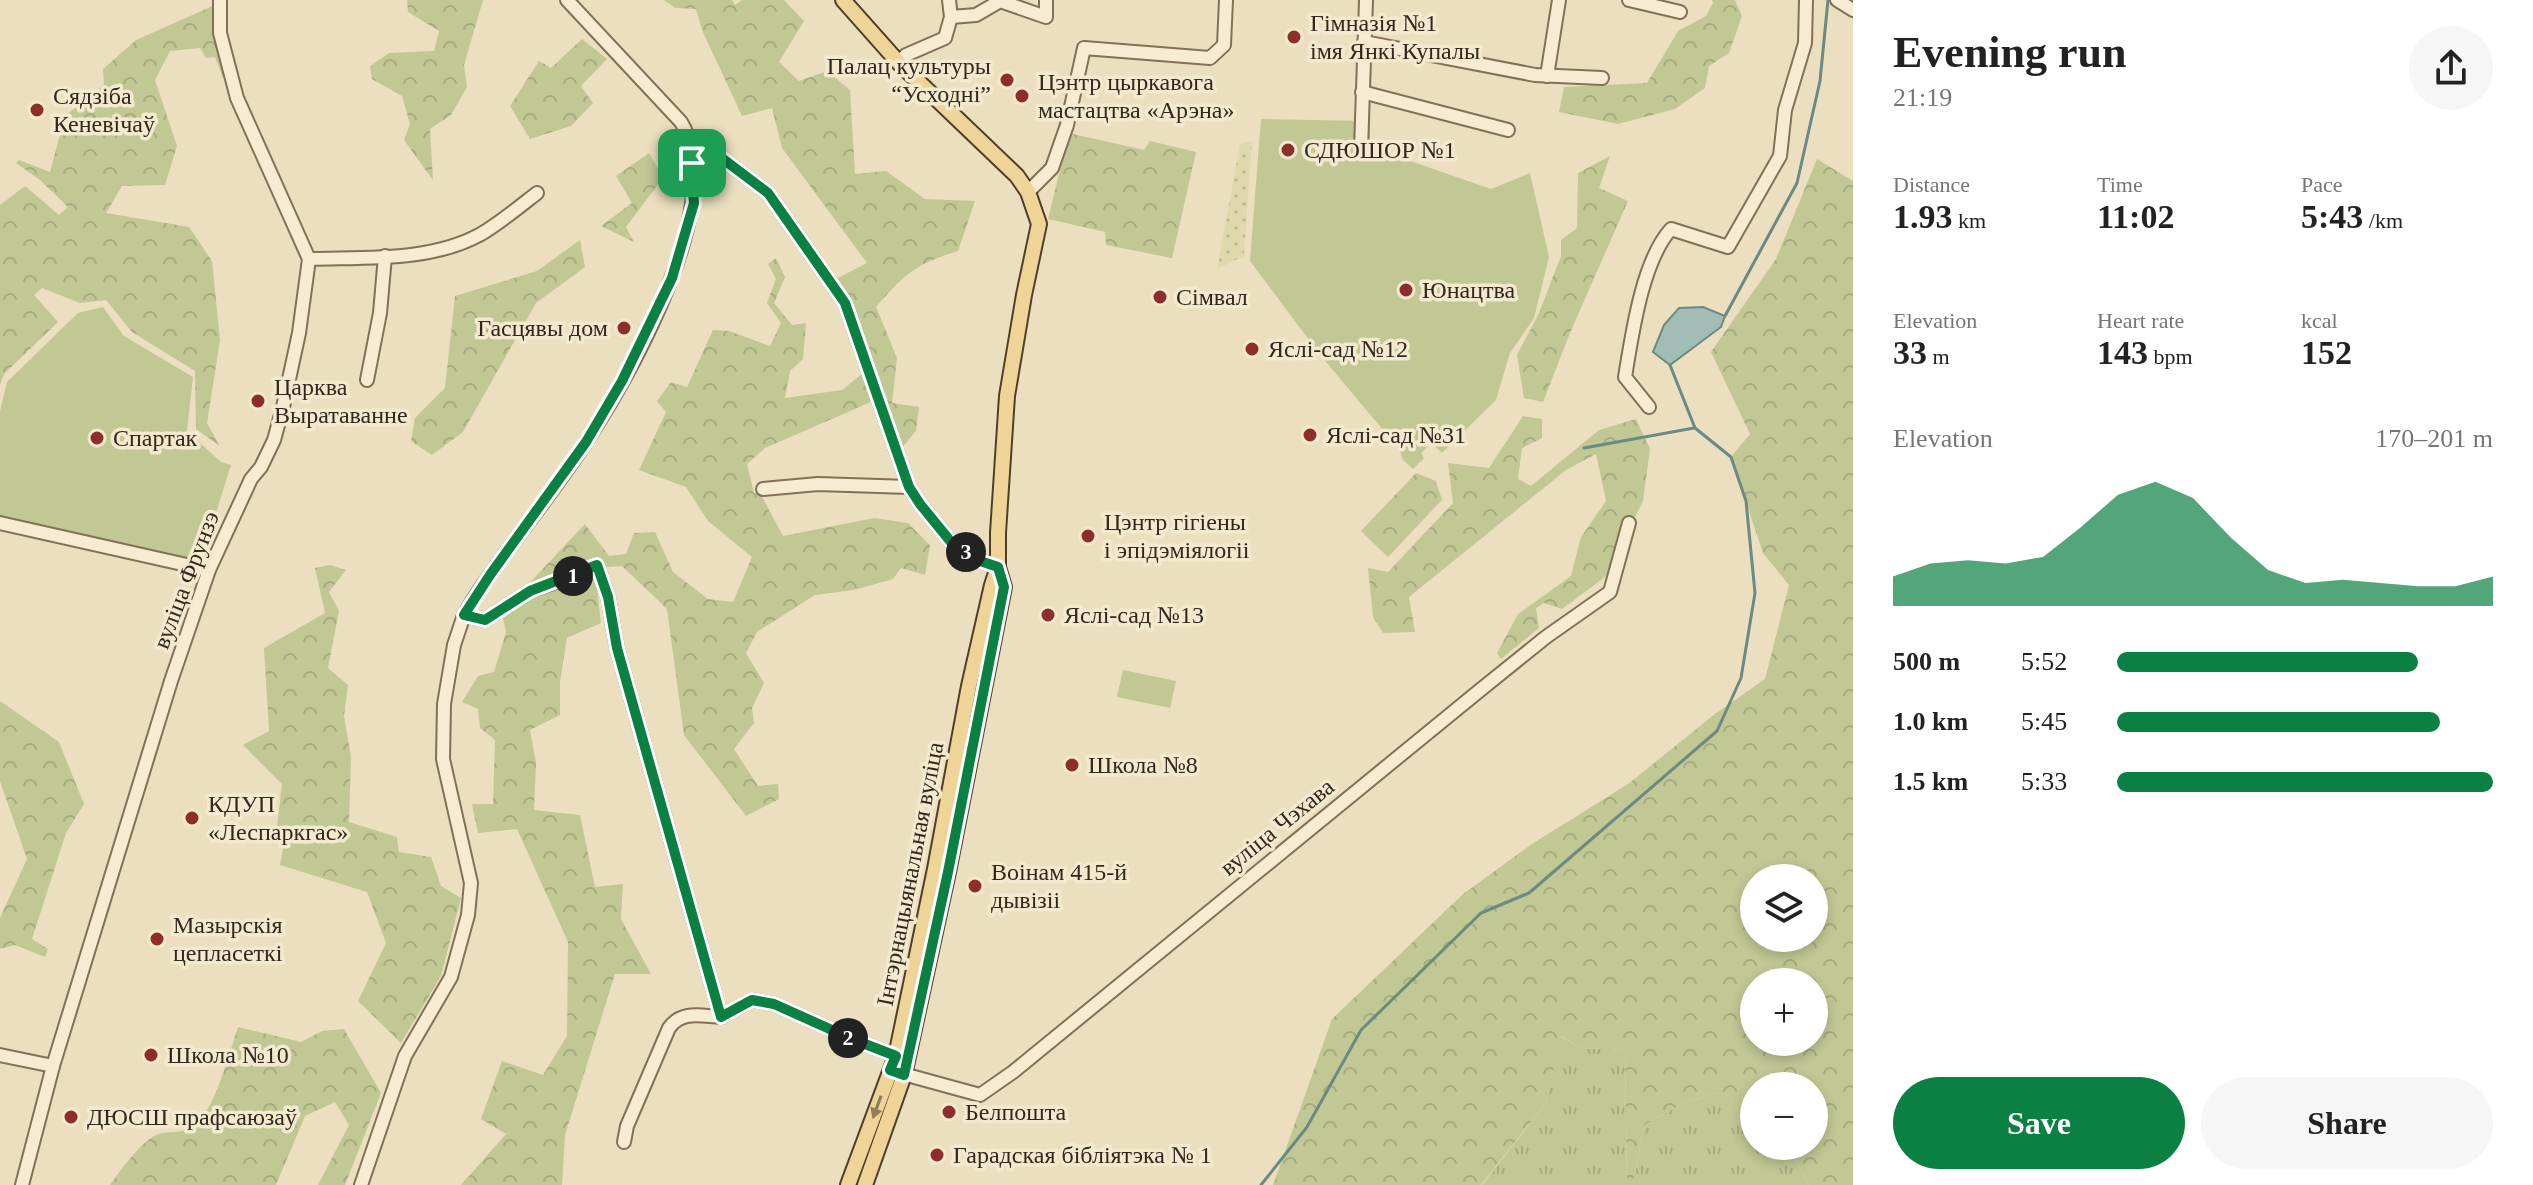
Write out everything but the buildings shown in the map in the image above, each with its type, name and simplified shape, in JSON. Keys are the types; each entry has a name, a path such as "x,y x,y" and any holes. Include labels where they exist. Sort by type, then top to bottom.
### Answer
{"main road":[{"name":"Інтэрнацыянальная вуліца","path":"843,0 899,63 1017,176 1028,192 1039,224 1007,396 998,567 969,686 942,870 897,1067 865,1185"},
{"name":"Інтэрнацыянальная вуліца","path":"848,1185 897,1067"}],"street":[{"path":"220,0 220,33 237,98 309,259 440,250 479,235 537,193"},
{"path":"361,1185 405,1056 451,977 468,915 471,883 443,759 444,704 454,645 464,615 586,442 622,381 672,278 694,203 688,137 671,109 567,0"},
{"path":"899,63 906,55 945,38 951,17 949,0"},
{"path":"951,17 976,15 1000,1 1046,17 1046,0"},
{"path":"1028,192 1052,168 1067,125 1084,48 1210,58 1224,45 1226,0"},
{"path":"1361,149 1366,0"},
{"path":"1547,76 1559,0"},
{"path":"1629,0 1680,12"},
{"path":"1649,407 1625,377 1637,308 1660,241 1671,229 1728,247 1780,156 1785,110 1805,43 1806,0"},
{"path":"1837,0 1853,10"},
{"path":"1364,42 1547,76 1602,78"},
{"path":"1362,92 1508,130"},
{"path":"688,137 698,140 768,193 845,303 909,487 951,542 983,562 998,567"},
{"path":"367,380 380,313 385,256"},
{"name":"вуліца Фрунзэ","path":"22,1185 53,1066 171,681 209,570 251,479 261,467 274,440 299,333 309,259"},
{"path":"763,489 818,484 909,487"},
{"path":"0,523 209,570"},
{"name":"вуліца Чэхава","path":"721,1017 752,1000 774,1004 852,1039 897,1067 980,1095 1013,1072 1546,637 1610,592 1629,523"},
{"path":"464,615 485,620 530,591 597,565 608,597 621,662 721,1017 685,1015 675,1019 637,1102 624,1142"},
{"path":"0,1055 53,1066"}],"shaded area":[{"path":"1252,141 1244,256 1217,269 1240,144"}],"green space":[{"path":"407,0 483,0 464,65 467,87 451,115 430,129 433,180 404,140 410,124 402,96 372,79 370,66 389,53 434,51 439,31 408,12"},
{"path":"664,0 732,0 735,5 742,0 784,0 804,21 779,62 799,81 827,71 850,90 855,174 886,171 925,199 975,201 958,251 912,272 876,307 897,358 892,403 919,407 916,431 901,449 850,303 836,279 867,263 782,148 772,108 742,116 702,30 696,9 675,8"},
{"path":"1712,0 1735,0 1742,16 1729,53 1709,66 1705,88 1675,109 1618,124 1559,112 1564,87 1647,83 1678,31 1706,16"},
{"path":"215,5 213,30 226,76 223,78 215,57 206,58 200,48 170,51 155,80 177,146 165,185 122,186 106,213 189,227 212,261 220,340 207,423 220,446 196,429 195,371 132,332 106,300 80,303 42,288 34,295 58,322 4,374 0,385 0,205 25,186 59,215 68,207 40,180 16,163 19,160 50,172 65,116 104,85 103,69 136,40"},
{"path":"582,39 607,59 581,86 593,103 571,126 530,139 510,106 539,61 551,68"},
{"name":"Юнацтва","path":"1261,119 1370,121 1370,147 1491,189 1530,173 1549,257 1534,318 1510,353 1496,400 1442,453 1431,443 1421,453 1424,458 1413,469 1321,356 1250,261"},
{"path":"1069,133 1144,150 1150,141 1196,152 1172,258 1106,245 1105,232 1048,219"},
{"path":"649,153 663,178 626,227 634,242 601,226 632,203 616,176"},
{"path":"1610,156 1599,188 1628,201 1543,402 1524,398 1517,355 1539,313 1561,256 1561,240 1577,228 1578,173"},
{"path":"1817,159 1853,181 1853,1185 1809,1185 1796,1160 1828,1160 1828,1072 1740,1072 1740,1101 1720,1092 1682,1104 1644,1125 1633,1185 1627,1185 1625,1050 1580,1048 1561,1036 1546,1103 1481,1185 1273,1185 1332,1019 1463,894 1532,844 1628,784 1715,714 1765,679 1789,585 1763,553 1731,457 1750,434 1711,352 1776,259"},
{"path":"580,240 585,267 536,303 463,432 432,455 411,441 415,418 445,388 455,296 537,271"},
{"path":"776,258 785,277 774,303 792,325 806,323 803,359 790,371 785,398 842,390 863,373 871,402 765,448 747,464 754,493 760,493 783,536 874,518 908,523 930,545 925,575 901,568 893,579 854,590 815,595 757,632 746,653 764,683 752,708 754,723 734,749 758,786 778,784 779,799 746,816 684,735 667,609 622,566 606,567 595,560 521,592 585,524 609,556 626,554 634,533 655,532 673,572 708,599 733,602 752,557 708,521 686,487 639,470 666,412 657,401 671,382 687,387 713,330 729,331 770,346 781,323 767,303 776,279 768,264"},
{"name":"Спартак","path":"103,307 124,336 193,377 187,431 221,462 231,465 200,564 0,519 0,411 7,382 78,313"},
{"path":"1523,416 1542,419 1542,438 1522,448 1518,479 1531,486 1599,430 1636,419 1650,449 1643,501 1605,577 1562,609 1544,603 1536,608 1539,628 1501,659 1497,653 1518,614 1571,576 1581,537 1606,501 1596,454 1566,470 1409,597 1415,632 1383,633 1373,617 1368,568 1388,572 1453,503 1448,463 1489,468"},
{"path":"1416,473 1436,481 1442,500 1388,557 1361,531"},
{"path":"330,565 346,570 329,592 339,611 328,668 348,685 344,716 351,757 349,822 397,837 399,852 431,857 441,886 461,898 441,976 401,1043 358,1001 386,943 367,892 280,865 286,832 277,827 282,784 243,745 269,731 264,648 325,613 315,568"},
{"path":"595,571 601,623 567,638 560,682 560,715 530,730 536,763 534,810 580,815 595,887 623,884 621,919 651,974 615,974 565,1135 562,1185 461,1185 506,1134 481,1119 502,1061 543,1075 567,1036 568,942 517,829 478,833 472,804 493,804 495,740 480,728 478,709 462,702 478,676 494,672 506,632 503,618 531,596"},
{"path":"1123,670 1176,681 1170,708 1117,697"},
{"path":"0,701 59,742 84,804 66,833 32,939 48,949 45,957 15,945 0,949 0,918 27,859 0,781"},
{"path":"238,1027 301,1042 322,1031 344,1029 381,1093 345,1185 318,1185 349,1125 335,1102 305,1116 276,1185 110,1185 143,1144 156,1135 188,1130 200,1120 214,1096"},
{"path":"1560,1036 1580,1048 1625,1050 1627,1185 1482,1185 1546,1103"},
{"path":"1720,1092 1740,1101 1740,1160 1796,1160 1809,1185 1633,1185 1644,1125 1682,1104"}],"water":[{"path":"1703,307 1725,316 1721,327 1670,365 1653,352 1664,325 1679,308"}],"waterway":[{"path":"1725,316 1797,183 1820,81 1828,0"},
{"path":"1261,1185 1307,1127 1361,1030 1481,913 1529,893 1717,731 1741,678 1755,593 1746,501 1731,457 1695,428 1670,365"},
{"path":"1584,448 1694,428"}],"place":[{"name":"Гімназія №1 імя Янкі Купалы","path":"1294,37"},
{"name":"Палац культуры “Усходні”","path":"1007,80"},
{"name":"Цэнтр цыркавога мастацтва «Арэна»","path":"1022,96"},
{"name":"Сядзіба Кеневічаў","path":"37,110"},
{"name":"СДЮШОР №1","path":"1288,150"},
{"name":"Юнацтва","path":"1406,290"},
{"name":"Сімвал","path":"1160,297"},
{"name":"Гасцявы дом","path":"624,328"},
{"name":"Яслі-сад №12","path":"1252,349"},
{"name":"Царква Выратаванне","path":"258,401"},
{"name":"Яслі-сад №31","path":"1310,435"},
{"name":"Спартак","path":"97,438"},
{"name":"Цэнтр гігіены і эпідэміялогіі","path":"1088,536"},
{"name":"Яслі-сад №13","path":"1048,615"},
{"name":"Школа №8","path":"1072,765"},
{"name":"КДУП «Леспаркгас»","path":"192,818"},
{"name":"Воінам 415-й дывізіі","path":"975,886"},
{"name":"Мазырскія цепласеткі","path":"157,939"},
{"name":"Школа №10","path":"151,1055"},
{"name":"Белпошта","path":"949,1112"},
{"name":"ДЮСШ прафсаюзаў","path":"71,1117"},
{"name":"Гарадская бібліятэка № 1","path":"937,1155"}],"route":[{"path":"688,137 698,140 768,193 845,303 909,487 951,542 983,562 998,567 1004,579 968,775 904,1075 890,1070 896,1056 774,1004 752,1000 721,1017 617,648 608,597 597,565 530,591 485,620 464,615 586,442 622,381 672,278 684,241 694,203 692,163 688,137"}]}
